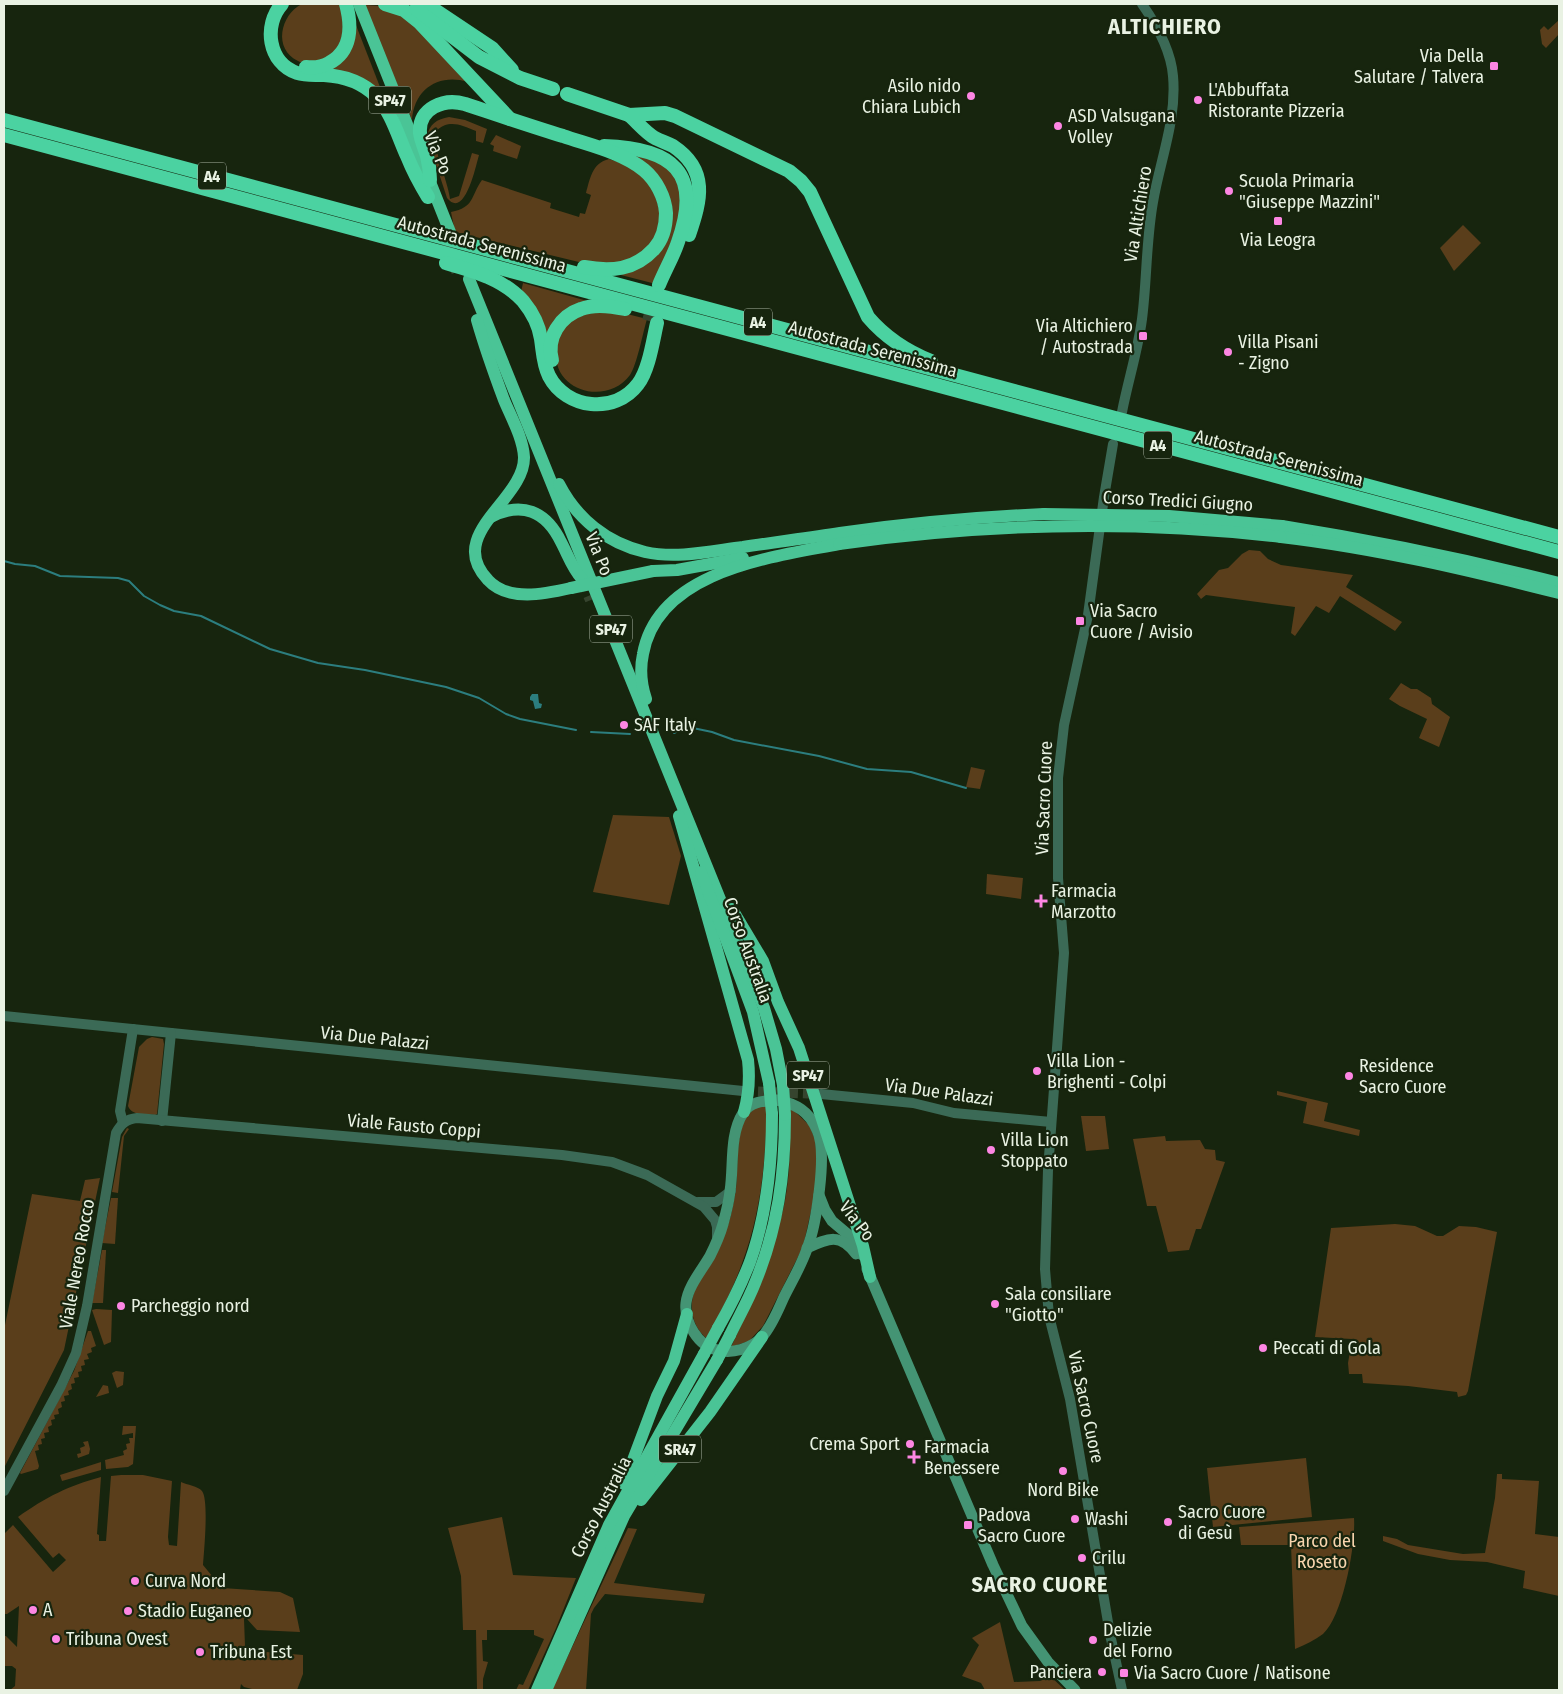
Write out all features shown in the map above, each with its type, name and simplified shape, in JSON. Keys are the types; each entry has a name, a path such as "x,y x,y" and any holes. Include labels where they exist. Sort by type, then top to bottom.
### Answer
{"highway":[{"path":"282,4 274,15 271,28 272,45 277,57 296,73 348,79 374,94 387,111 415,175 428,197"},
{"path":"295,4 284,14 278,34 287,57 309,68 335,60 344,52 350,32 346,4"},
{"name":"Via Po","path":"351,4 428,197 445,230 430,180 359,4"},
{"path":"385,4 404,10 419,22 511,120"},
{"path":"407,4 478,57 520,78 553,90"},
{"path":"426,4 492,48 520,78"},
{"path":"567,94 629,115 665,113 675,116 789,172 801,181 810,192 860,303 868,317 877,327 890,339 919,356 967,372 996,386"},
{"path":"430,180 429,165 420,136 420,128 431,108 445,102 459,102 593,146 637,165 647,173 660,190 666,216 662,235 657,245 641,261 630,266 608,270 584,268 546,258 520,258"},
{"path":"593,146 628,148 649,152 667,161 675,168 685,183 687,198 681,233 663,286 690,231 698,200 699,181 693,167 680,152 664,141 655,138 629,115"},
{"name":"Autostrada Serenissima","path":"4,120 1559,537"},
{"name":"Autostrada Serenissima","path":"4,135 1559,552"},
{"name":"A4","path":"288,211 341,231 470,270 507,286 524,302 535,319 540,332 544,364 553,383 563,393 577,401 604,404 624,397 635,388 644,372 653,322 634,375 624,387 598,397 579,394 560,379 550,353 551,340 556,330 570,315 581,309 591,306 618,308 699,329 757,337"},
{"name":"Via Po","path":"489,518 513,509 527,510 540,515 557,533 575,572 582,579 478,320 464,278 525,416 698,842"},
{"path":"478,320 488,357 517,431 524,457 522,472 517,482 489,518 478,536 476,559 480,570 490,583 504,591 518,594 543,593 653,572 677,570 779,552 840,544"},
{"path":"525,416 566,496 578,512 598,531 628,547 653,553 679,554 702,553 790,540"},
{"name":"Corso Tredici Giugno","path":"790,540 921,522 994,516 1044,514 1169,516 1417,550 1559,583"},
{"name":"Corso Tredici Giugno","path":"840,544 952,531 1043,526 1168,527 1282,531 1333,544 1419,560 1559,593"},
{"path":"653,572 676,564 790,540"},
{"path":"670,776 644,695 642,677 642,660 647,639 668,606 697,584 736,567 766,558 840,544"},
{"name":"Via Po","path":"591,600 679,816"},
{"name":"Corso Australia","path":"546,1690 624,1516 716,1360 755,1284 773,1231 782,1186 778,1115 753,1012 679,816"},
{"name":"SP47","path":"679,816 748,1060 750,1076 749,1094 744,1112"},
{"name":"Corso Australia","path":"537,1690 609,1526 704,1354 744,1276 760,1227 766,1200 783,1086 776,1049 764,1008 698,842"},
{"name":"SP47","path":"698,842 736,916 763,961 778,1002 818,1131"},
{"name":"SP47","path":"778,1002 799,1048 833,1149 863,1246 870,1277"},
{"name":"SR47","path":"609,1526 615,1503 674,1361 686,1314"},
{"name":"SR47","path":"602,1563 638,1505 710,1412 762,1337"}],"main road":[{"name":"SR47","path":"777,1100 792,1103 804,1110 818,1131 821,1157 819,1194 807,1248 773,1320 762,1337 742,1350 731,1352 716,1350 704,1344 692,1331 686,1314 686,1303 688,1294 717,1241 724,1219 730,1191 735,1135 744,1112 752,1104 762,1101 777,1100"},
{"name":"Via Po","path":"819,1194 825,1210 832,1220 856,1243 870,1277"},
{"name":"Via Po","path":"807,1248 820,1242 834,1239 842,1240 849,1245 870,1277"},
{"path":"870,1277 993,1565 1022,1626 1048,1662 1075,1690"}],"street":[{"name":"Via Altichiero","path":"1122,409 1141,326 1147,243 1174,104 1173,73 1169,57 1159,32 1142,4"},
{"name":"Via Sacro Cuore","path":"1113,444 1088,615 1064,725 1058,778 1058,878 1064,953 1045,1220 1045,1269 1049,1316 1070,1399 1110,1634 1122,1690"},
{"name":"Via Due Palazzi","path":"4,1016 743,1091"},
{"name":"Viale Nereo Rocco","path":"4,1490 61,1386 76,1353 87,1306 116,1133 123,1123 120,1111 133,1029"},
{"path":"162,1122 171,1033"},
{"name":"Via Due Palazzi","path":"821,1094 913,1103 954,1113 1051,1122"},
{"name":"Viale Fausto Coppi","path":"123,1123 137,1118 162,1122 596,1159 627,1166 704,1207 715,1220 718,1227 717,1241"},
{"path":"694,1201 716,1202 730,1191"}],"green space":[{"path":"302,4 342,4 346,39 329,60 309,63 301,62 290,56 285,49 282,41 284,24 294,9"},
{"path":"364,5 382,6 405,15 468,82 447,80 430,86 418,100 412,120"},
{"path":"354,20 387,105 329,68"},
{"path":"1559,20 1559,34 1546,48 1542,44 1540,30 1544,26 1548,30"},
{"path":"449,117 465,120 487,129 483,143 476,141 476,131 460,125 446,125 436,131 436,145 450,199 459,196 472,153 479,155 469,188 459,202 453,203 447,198 427,137 434,123"},
{"path":"496,135 521,146 517,159 493,151 494,146 490,144"},
{"path":"636,153 659,160 680,180 681,214 656,284 617,274 640,266 669,213 634,159"},
{"path":"609,159 633,167 653,187 662,220 650,249 621,264 583,263 455,232 451,212 459,210 468,204 482,180 551,203 550,208 579,217 580,213 585,214 591,195 586,193 595,168 603,161"},
{"path":"1463,225 1481,243 1454,271 1440,248"},
{"path":"523,283 591,302 579,305 548,346 521,292"},
{"path":"611,310 647,319 633,370 620,385 608,390 596,392 583,390 572,385 563,376 557,365 556,338 575,316"},
{"path":"1249,550 1260,551 1268,559 1281,565 1353,575 1346,587 1402,622 1395,631 1340,596 1329,613 1316,606 1295,636 1291,633 1295,607 1206,595 1201,599 1197,594 1219,570 1228,568 1242,554"},
{"path":"1401,683 1411,689 1417,689 1431,698 1432,704 1450,717 1439,747 1419,738 1427,719 1389,699"},
{"path":"971,767 985,770 980,789 966,787"},
{"path":"613,815 669,817 681,856 669,905 593,892"},
{"path":"987,874 1023,878 1021,899 986,894"},
{"path":"152,1037 163,1039 164,1044 157,1114 155,1115 136,1113 128,1106 139,1047"},
{"path":"1277,1091 1328,1103 1324,1121 1360,1130 1359,1136 1303,1123 1307,1102 1277,1095"},
{"path":"767,1105 764,1166 753,1227 737,1275 707,1339 697,1327 693,1318 692,1302 694,1294 697,1284 729,1222 736,1185 739,1138 742,1127 746,1117 753,1110"},
{"path":"790,1107 809,1125 815,1139 817,1160 815,1193 803,1247 763,1326 749,1341 731,1347 760,1280 783,1210 789,1172"},
{"path":"1081,1116 1105,1116 1109,1149 1086,1151"},
{"path":"127,1128 129,1129 124,1136 118,1193 112,1192 122,1137"},
{"path":"1165,1136 1166,1141 1200,1140 1205,1149 1215,1150 1216,1160 1225,1162 1201,1229 1196,1229 1189,1250 1168,1252 1156,1206 1147,1206 1133,1139"},
{"path":"100,1178 64,1350 4,1468 4,1330 32,1194 80,1201 85,1180"},
{"path":"111,1198 118,1198 115,1244 102,1243"},
{"path":"1395,1224 1415,1226 1437,1236 1443,1236 1459,1226 1476,1227 1497,1232 1466,1395 1458,1397 1457,1392 1363,1383 1362,1374 1349,1374 1348,1363 1352,1339 1315,1337 1331,1228"},
{"path":"102,1250 106,1250 103,1303 92,1303"},
{"path":"92,1310 112,1310 111,1342 104,1345"},
{"path":"88,1331 91,1331 96,1346 91,1348 92,1352 87,1354 89,1359 84,1360 85,1365 81,1366 82,1371 78,1372 79,1377 74,1378 75,1383 71,1384 72,1389 68,1391 69,1395 64,1396 65,1401 61,1402 62,1407 58,1409 59,1414 54,1415 55,1419 51,1420 52,1425 48,1427 49,1432 44,1433 45,1438 41,1439 42,1444 38,1445 39,1450 35,1451 38,1469 21,1474 74,1371"},
{"path":"116,1371 124,1372 123,1385 117,1388 112,1373"},
{"path":"103,1385 108,1386 109,1393 96,1397"},
{"path":"123,1426 136,1426 133,1464 128,1467 106,1469 105,1460 124,1455 123,1451 127,1449 126,1444 130,1443 129,1438 133,1438 133,1433 122,1435"},
{"path":"88,1441 89,1454 78,1458 77,1454 81,1453 80,1448 85,1446 83,1442"},
{"path":"1306,1458 1312,1517 1213,1527 1207,1468"},
{"path":"101,1462 101,1470 62,1481 60,1475"},
{"path":"1497,1474 1502,1474 1502,1479 1539,1481 1535,1534 1559,1537 1559,1596 1523,1588 1525,1571 1487,1562 1450,1560 1418,1554 1383,1541 1383,1536 1397,1539 1408,1545 1463,1554 1485,1553 1495,1498"},
{"name":"Stadio Euganeo","path":"143,1475 172,1481 168,1537 169,1545 177,1546 181,1482 198,1488 204,1496 206,1526 203,1565 222,1588 280,1592 293,1598 300,1632 257,1630 247,1619 244,1619 245,1646 243,1647 242,1660 245,1661 255,1651 303,1655 303,1674 297,1690 252,1689 241,1684 240,1690 10,1690 15,1686 16,1669 12,1666 4,1666 4,1636 17,1647 19,1606 4,1614 4,1534 13,1525 53,1572 66,1560 59,1553 53,1558 18,1517 58,1493 89,1480 101,1477 97,1534 99,1535 99,1541 106,1541 111,1476"},
{"path":"502,1517 513,1575 576,1578 528,1690 516,1690 519,1684 523,1685 544,1639 534,1635 534,1630 487,1630 487,1640 482,1640 483,1661 488,1662 483,1679 483,1690 477,1690 476,1630 463,1630 461,1576 448,1528"},
{"name":"Parco del Roseto","path":"1354,1518 1353,1545 1347,1579 1337,1612 1323,1634 1295,1649 1291,1545 1241,1545 1239,1527"},
{"path":"628,1528 637,1529 614,1583 705,1594 703,1603 605,1594 591,1614 586,1690 552,1690"},
{"path":"1000,1622 1014,1682 1040,1681 1050,1676 1065,1690 985,1690 981,1683 962,1676 979,1645 972,1638"}],"water":[{"path":"532,694 538,694 539,703 542,704 541,708 535,709 533,701 530,700"}],"waterway":[{"path":"4,561 35,566 60,576 118,578 129,581 144,596 160,605 174,611 201,616 270,649 318,663 365,670 446,687 479,698 506,714 520,719 576,730"},
{"path":"674,733 693,728 734,740 819,756 867,769 911,772 966,788"},
{"path":"591,732 630,734"}],"tunnel":[{"path":"440,227 459,276"},
{"path":"649,321 656,297"},
{"path":"582,579 591,600"},
{"path":"743,1091 819,1094"}],"place":[{"name":"Via Della Salutare / Talvera","path":"1494,66"},
{"name":"Asilo nido Chiara Lubich","path":"971,96"},
{"name":"L'Abbuffata Ristorante Pizzeria","path":"1198,100"},
{"name":"ASD Valsugana Volley","path":"1058,126"},
{"name":"Scuola Primaria \"Giuseppe Mazzini\"","path":"1229,191"},
{"name":"Via Leogra","path":"1278,221"},
{"name":"Via Altichiero / Autostrada","path":"1143,336"},
{"name":"Villa Pisani - Zigno","path":"1228,352"},
{"name":"Via Sacro Cuore / Avisio","path":"1080,621"},
{"name":"SAF Italy","path":"624,725"},
{"name":"Farmacia Marzotto","path":"1041,901"},
{"name":"Villa Lion - Brighenti - Colpi","path":"1037,1071"},
{"name":"Residence Sacro Cuore","path":"1349,1076"},
{"name":"Villa Lion Stoppato","path":"991,1150"},
{"name":"Sala consiliare \"Giotto\"","path":"995,1304"},
{"name":"Parcheggio nord","path":"121,1306"},
{"name":"Peccati di Gola","path":"1263,1348"},
{"name":"Crema Sport","path":"910,1444"},
{"name":"Farmacia Benessere","path":"914,1457"},
{"name":"Nord Bike","path":"1063,1471"},
{"name":"Washi","path":"1075,1519"},
{"name":"Sacro Cuore di Gesù","path":"1168,1522"},
{"name":"Padova Sacro Cuore","path":"968,1525"},
{"name":"Crilu","path":"1082,1558"},
{"name":"Curva Nord","path":"135,1581"},
{"name":"A","path":"33,1610"},
{"name":"Stadio Euganeo","path":"128,1611"},
{"name":"Tribuna Ovest","path":"56,1639"},
{"name":"Delizie del Forno","path":"1093,1640"},
{"name":"Tribuna Est","path":"200,1652"},
{"name":"Panciera","path":"1102,1672"},
{"name":"Via Sacro Cuore / Natisone","path":"1124,1673"}],"district":[{"name":"ALTICHIERO","path":"1165,26"},
{"name":"SACRO CUORE","path":"1040,1584"}]}
